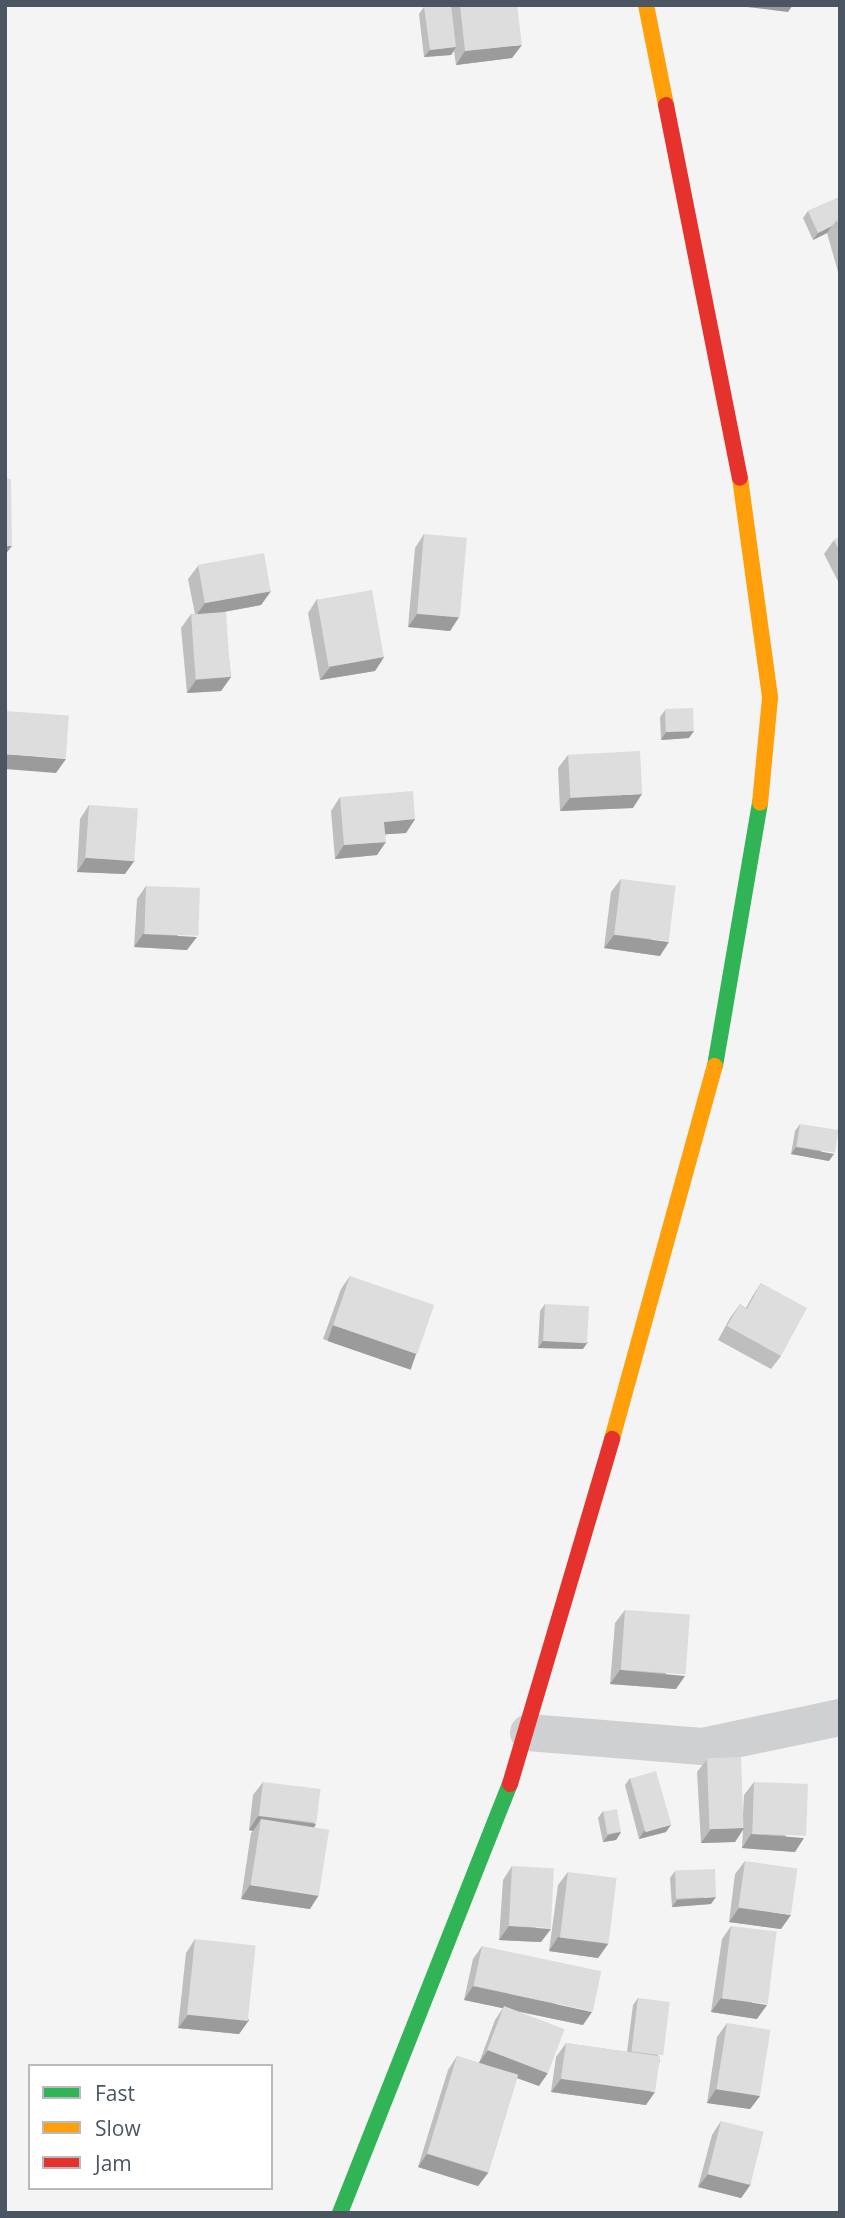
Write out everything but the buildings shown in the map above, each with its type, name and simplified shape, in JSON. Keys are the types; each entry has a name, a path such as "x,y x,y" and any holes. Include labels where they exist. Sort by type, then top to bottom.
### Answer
{"street":[{"path":"340,2213 528,1732 726,1025 770,698 752,540 646,5"},
{"path":"528,1732 701,1746 840,1717"}],"traffic: fast":[{"path":"715,1066 760,803"},
{"path":"340,2213 510,1784"}],"traffic: slow":[{"path":"646,5 666,105"},
{"path":"740,478 770,698 760,803"},
{"path":"612,1439 715,1066"}],"traffic: jam":[{"path":"666,105 740,478"},
{"path":"510,1784 612,1439"}]}
